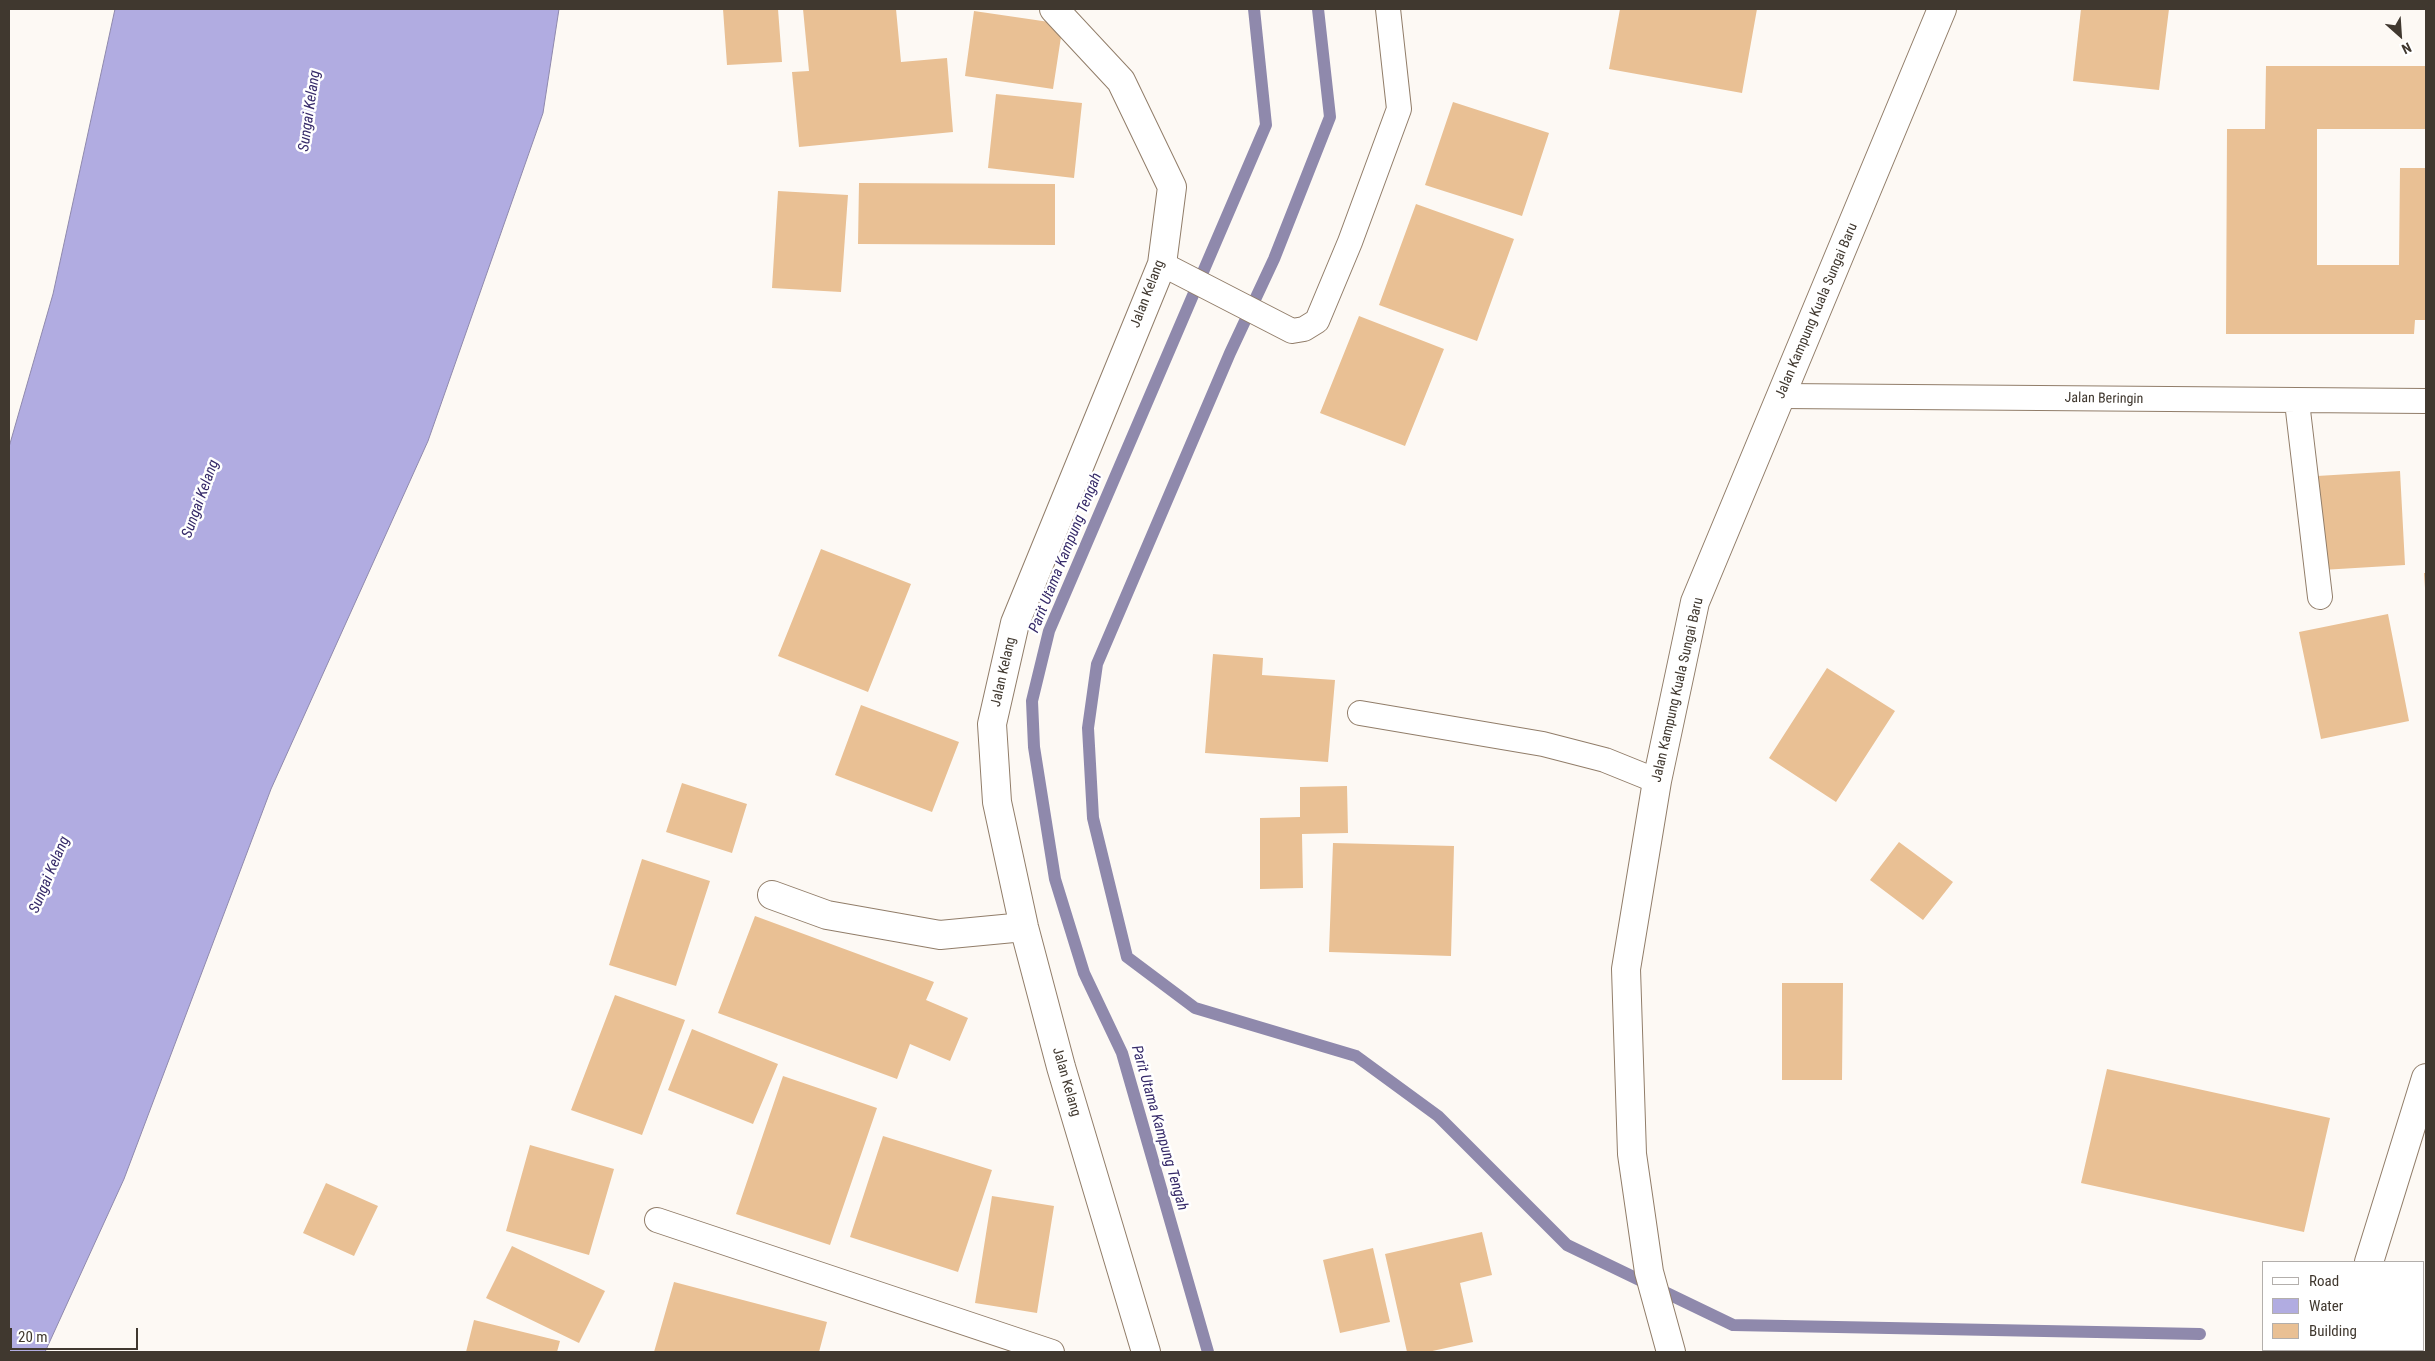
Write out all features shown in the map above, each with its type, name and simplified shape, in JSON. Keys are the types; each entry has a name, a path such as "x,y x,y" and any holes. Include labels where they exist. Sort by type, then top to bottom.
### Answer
{"street":[{"name":"Jalan Kelang","path":"1054,9 1121,81 1172,186 1162,264 1015,623 992,724 996,802 1024,927 1061,1067 1146,1352"},
{"name":"Jalan Kampung Kuala Sungai Baru","path":"1671,1352 1649,1272 1632,1154 1626,969 1657,782 1695,602 1942,9"},
{"path":"772,895 827,915 940,935 1024,927"},
{"path":"2368,1261 2426,1078"}],"lane":[{"path":"1162,264 1292,331 1304,329 1317,321 1350,242 1399,109 1388,9"},
{"name":"Jalan Beringin","path":"1782,396 2297,402 2426,401"},
{"path":"2297,402 2320,597"},
{"path":"1360,713 1543,744 1605,760 1657,782"},
{"path":"657,1220 1052,1352"}],"water":[{"name":"Sungai Kelang","path":"115,9 559,9 543,113 428,441 271,789 124,1179 45,1352 9,1352 9,447 53,294"}],"building":[{"path":"723,9 778,9 782,62 727,65"},
{"path":"803,9 896,9 901,62 947,58 953,132 799,147 792,72 809,71"},
{"path":"1620,9 1757,9 1742,93 1609,69"},
{"path":"2081,9 2169,9 2159,90 2073,81"},
{"path":"974,11 1063,24 1053,89 965,76"},
{"path":"2266,66 2426,66 2426,129 2317,129 2317,265 2399,265 2400,168 2426,168 2426,320 2415,320 2414,334 2226,334 2227,129 2265,129"},
{"path":"996,94 1082,103 1074,178 988,168"},
{"path":"1453,102 1549,133 1522,216 1425,185"},
{"path":"859,183 1055,184 1055,245 858,244"},
{"path":"778,191 848,195 841,292 772,288"},
{"path":"1416,204 1514,239 1477,341 1379,305"},
{"path":"1359,316 1444,349 1405,446 1320,413"},
{"path":"2400,471 2405,565 2322,570 2317,476"},
{"path":"821,549 911,584 868,692 778,656"},
{"path":"2424,573 2426,573 2426,588 2425,588"},
{"path":"2388,614 2409,721 2321,739 2299,632"},
{"path":"1213,654 1263,658 1262,675 1335,680 1328,762 1205,753"},
{"path":"1827,668 1895,711 1836,802 1769,758"},
{"path":"861,705 959,742 932,812 835,775"},
{"path":"682,783 747,804 732,853 666,832"},
{"path":"1347,786 1348,833 1302,834 1303,888 1260,889 1260,818 1300,817 1300,787"},
{"path":"1899,842 1953,882 1923,920 1870,880"},
{"path":"1333,843 1454,846 1451,956 1329,952"},
{"path":"642,859 710,881 676,986 609,965"},
{"path":"755,916 934,982 926,1000 968,1018 950,1061 910,1044 897,1079 718,1013"},
{"path":"1782,983 1843,983 1842,1080 1782,1080"},
{"path":"615,995 685,1020 642,1135 571,1110"},
{"path":"692,1029 778,1064 753,1124 668,1090"},
{"path":"2107,1069 2330,1118 2304,1232 2081,1183"},
{"path":"783,1076 877,1108 830,1245 736,1214"},
{"path":"883,1136 992,1170 958,1272 850,1237"},
{"path":"530,1145 614,1169 589,1255 506,1231"},
{"path":"326,1183 378,1206 354,1256 303,1233"},
{"path":"992,1196 1054,1206 1037,1313 975,1303"},
{"path":"1482,1232 1492,1275 1460,1283 1473,1342 1428,1352 1407,1352 1385,1254"},
{"path":"512,1246 605,1291 579,1343 486,1298"},
{"path":"1373,1248 1390,1322 1340,1333 1323,1260"},
{"path":"674,1282 827,1322 819,1352 654,1352"},
{"path":"474,1320 560,1341 557,1352 466,1352"}],"waterway":[{"name":"Parit Utama Kampung Tengah","path":"1208,1352 1122,1053 1084,973 1055,879 1034,747 1032,701 1049,631 1266,125 1254,9"},
{"path":"1318,9 1330,117 1274,259 1230,353 1097,664 1088,728 1093,818 1127,957 1195,1008 1356,1056 1438,1116 1567,1245 1733,1325 2200,1334"}]}
